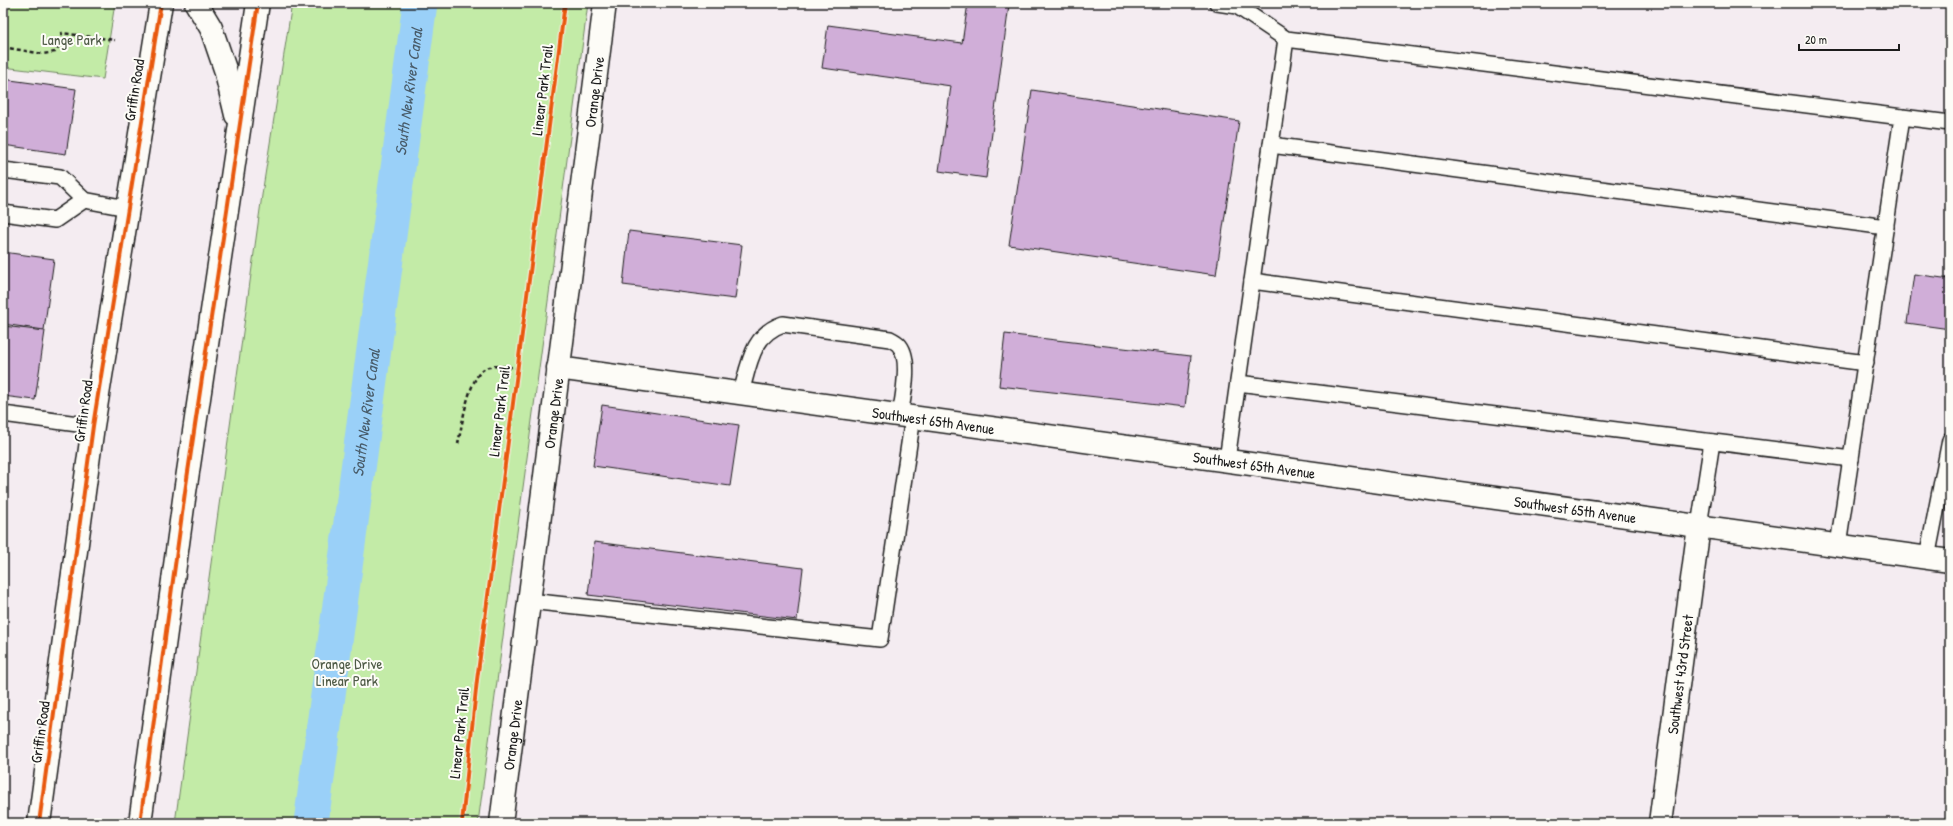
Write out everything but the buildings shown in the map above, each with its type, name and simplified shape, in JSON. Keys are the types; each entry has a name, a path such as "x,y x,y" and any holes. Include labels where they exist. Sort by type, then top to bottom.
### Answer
{"street":[{"name":"Griffin Road","path":"39,823 93,426 161,3"},
{"path":"196,3 212,28 225,69 238,124"},
{"path":"140,823 187,476 238,124 258,3"},
{"name":"Orange Drive","path":"501,823 605,3"},
{"name":"Southwest 65th Avenue","path":"558,368 1950,561"},
{"name":"Southwest 43rd Street","path":"1660,823 1700,526"}],"lane":[{"path":"1217,3 1237,6 1286,39 1950,123"},
{"path":"1227,460 1286,39"},
{"path":"1838,545 1902,117"},
{"path":"1271,145 1886,227"},
{"path":"3,170 60,177 84,200 127,208"},
{"path":"3,213 55,220 84,200"},
{"path":"1252,281 1866,363"},
{"path":"529,601 880,639 907,416 906,372 904,358 899,344 890,339 784,324 772,328 761,338 754,350 741,393"},
{"path":"1238,383 1851,459"},
{"path":"3,414 93,426"},
{"path":"1927,558 1950,440"},
{"path":"1700,526 1712,442"}],"path":[{"path":"3,48 43,54 55,52 60,44 62,33 115,40"},
{"path":"458,444 470,389 479,373 488,367 517,368"}],"green space":[{"name":"Lange Park","path":"3,3 115,3 103,79 3,67"},
{"name":"Orange Drive Linear Park","path":"292,3 588,3 478,823 175,823 263,188"}],"waterway":[{"name":"South New River Canal","path":"311,823 420,3"}],"cycle path":[{"path":"39,823 93,426 161,3"},
{"path":"140,823 185,492 258,3"},
{"name":"Linear Park Trail","path":"462,823 477,680 565,3"}]}
